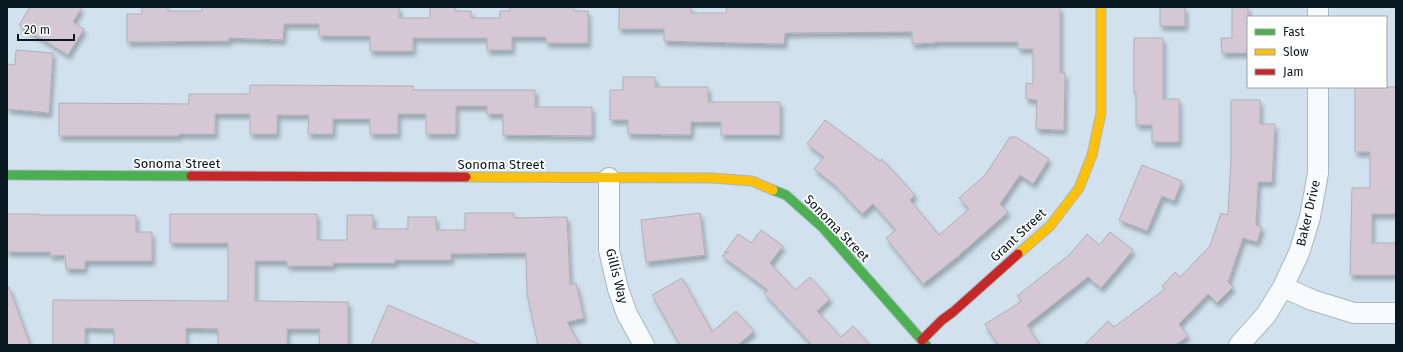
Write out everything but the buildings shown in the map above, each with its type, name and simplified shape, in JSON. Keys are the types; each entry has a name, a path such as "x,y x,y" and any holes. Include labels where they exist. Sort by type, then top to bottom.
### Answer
{"street":[{"name":"Grant Street","path":"924,342 942,320 1050,226 1079,188 1092,155 1101,113 1101,7"},
{"name":"Baker Drive","path":"1239,345 1266,315 1283,287 1299,253 1310,217 1318,173 1318,88"},
{"name":"Sonoma Street","path":"7,175 713,178 752,181 786,195 823,228 924,342"},
{"name":"Gillis Way","path":"609,178 609,250 618,289 625,308 644,345"},
{"path":"1283,287 1312,300 1354,313 1396,314"}],"traffic: fast":[{"path":"7,175 191,176"},
{"path":"773,190 786,195 823,228 926,345"}],"traffic: slow":[{"path":"1018,254 1050,226 1079,188 1092,155 1101,113 1101,7"},
{"path":"466,177 713,178 752,181 773,190"}],"traffic: jam":[{"path":"191,176 466,177"},
{"path":"922,340 942,320 1018,254"}]}
